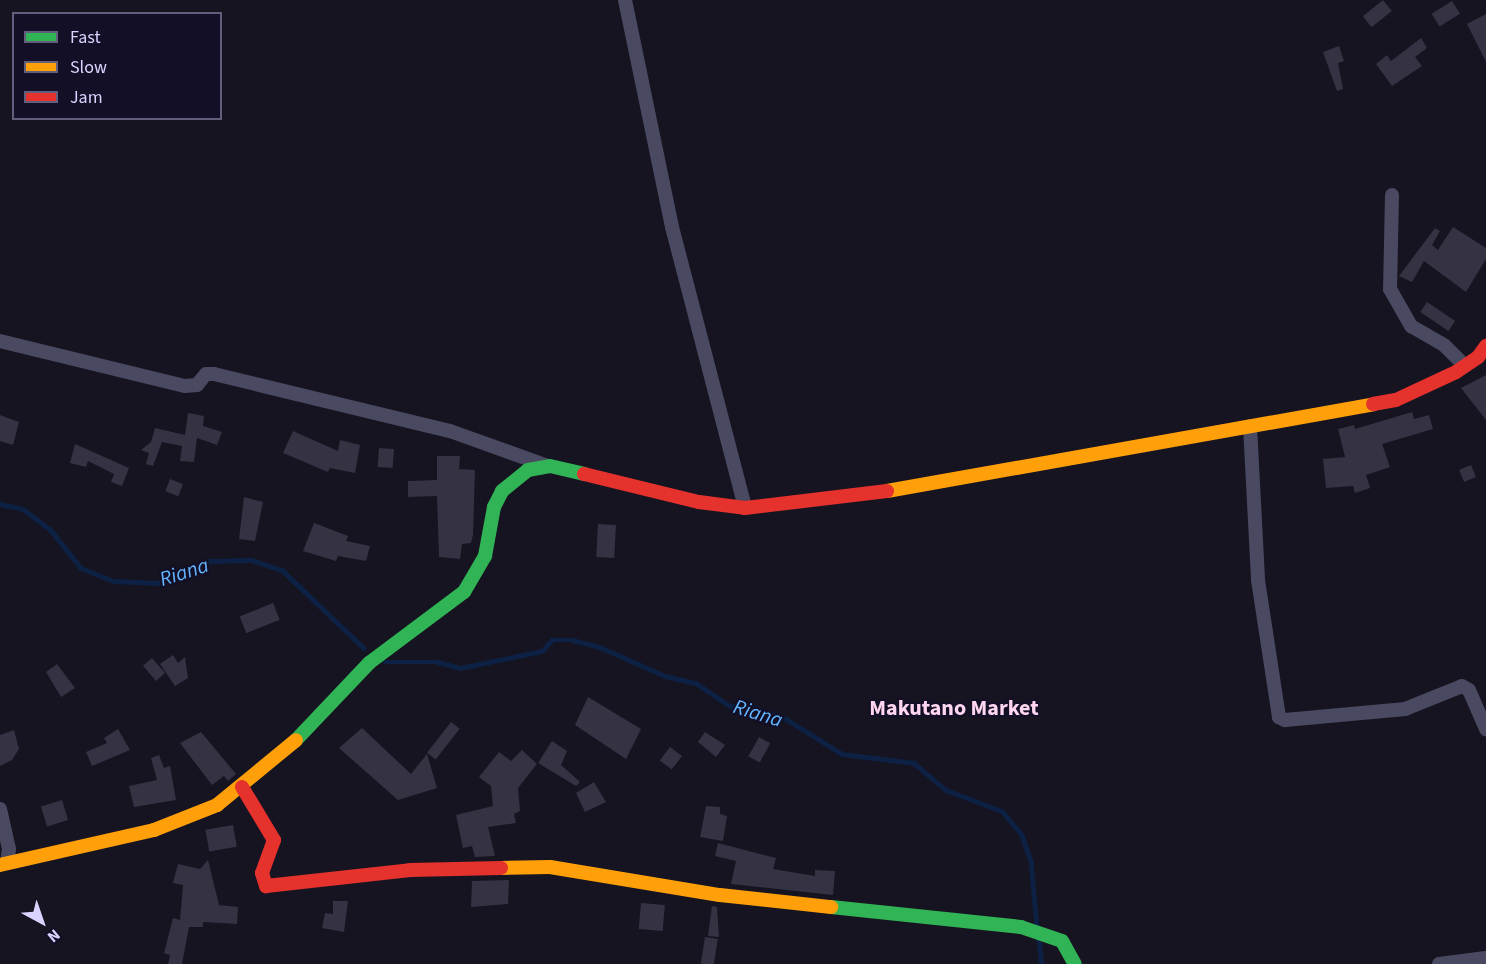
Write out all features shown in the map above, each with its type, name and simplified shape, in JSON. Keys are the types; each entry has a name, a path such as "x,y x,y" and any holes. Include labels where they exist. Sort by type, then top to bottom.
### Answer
{"street":[{"path":"625,0 672,227 745,508"},
{"path":"1392,195 1390,289 1411,326 1445,346 1465,366"},
{"path":"0,341 185,386 197,385 206,374 214,374 450,431 550,466 699,502 745,508 903,489 1396,400 1465,366 1486,346"},
{"path":"1250,426 1258,580 1279,717 1285,720 1405,709 1462,686 1469,690 1486,729"},
{"path":"4,864 154,830 217,805 242,787 319,720 369,663 464,592 484,556 494,507 502,491 528,470 550,466"},
{"path":"242,787 274,840 262,873 266,886 410,870 550,867 720,895 1021,927 1062,941 1075,964"},
{"path":"0,809 9,849 4,864"},
{"path":"1439,964 1486,958"}],"building":[{"path":"1383,0 1392,11 1372,27 1363,16"},
{"path":"1452,1 1460,14 1440,26 1432,14"},
{"path":"1486,14 1486,62 1467,24"},
{"path":"1421,38 1427,48 1415,57 1422,66 1392,86 1376,64 1387,55 1391,61"},
{"path":"1339,46 1344,61 1338,63 1343,89 1337,91 1323,52"},
{"path":"1453,227 1486,248 1486,259 1466,292 1424,261 1412,282 1399,276 1435,228 1440,231 1432,245 1438,250"},
{"path":"1427,302 1455,321 1448,331 1420,312"},
{"path":"1486,375 1486,420 1461,388"},
{"path":"1412,412 1414,419 1429,415 1433,429 1382,444 1390,467 1366,475 1370,488 1355,493 1353,486 1326,488 1323,459 1345,457 1338,429 1354,425 1355,429"},
{"path":"188,413 204,416 203,426 222,432 217,445 197,438 194,462 180,461 182,446 162,442 153,466 146,464 149,453 141,450 151,442 155,428 185,435"},
{"path":"0,415 19,422 13,445 0,441"},
{"path":"293,431 338,451 340,440 360,445 355,473 330,468 328,472 283,453"},
{"path":"75,444 129,468 122,486 111,482 114,474 88,461 86,467 70,463"},
{"path":"379,448 394,449 393,468 378,467"},
{"path":"437,456 460,456 459,469 475,470 473,535 471,543 462,544 460,559 439,557 437,496 408,497 408,481 437,480"},
{"path":"1471,465 1476,477 1464,482 1459,470"},
{"path":"170,479 183,484 178,496 165,491"},
{"path":"244,497 263,502 255,541 239,539"},
{"path":"314,523 348,536 346,541 370,546 366,561 338,556 336,561 303,551"},
{"path":"598,524 616,525 614,558 596,557"},
{"path":"273,603 280,620 246,633 240,616"},
{"path":"173,655 178,663 185,657 188,678 175,686 160,664"},
{"path":"152,658 165,673 156,681 143,666"},
{"path":"57,664 75,688 61,697 46,672"},
{"path":"588,697 641,729 626,759 575,725"},
{"path":"451,722 460,729 436,760 427,753"},
{"path":"362,728 411,774 427,754 437,788 398,800 339,748"},
{"path":"118,729 130,750 92,766 86,752 107,743 104,738"},
{"path":"14,730 19,749 12,760 0,766 0,735"},
{"path":"201,732 236,774 228,781 224,776 212,785 180,743"},
{"path":"705,732 725,745 716,757 698,742"},
{"path":"759,737 770,743 760,763 748,756"},
{"path":"552,741 567,751 561,765 580,782 576,786 538,763"},
{"path":"670,747 682,756 672,770 660,761"},
{"path":"522,750 537,764 518,788 520,811 514,814 516,823 488,827 495,856 475,857 472,846 463,848 456,815 493,806 491,786 479,777 499,752 511,761"},
{"path":"159,755 164,768 170,766 176,800 134,807 129,786 157,780 151,758"},
{"path":"594,782 606,802 585,812 576,793"},
{"path":"62,800 68,820 47,827 41,806"},
{"path":"706,806 720,807 720,814 727,816 723,841 700,837"},
{"path":"233,825 237,847 209,852 205,830"},
{"path":"718,843 776,858 773,869 815,876 815,870 835,871 833,895 731,884 736,861 715,856"},
{"path":"208,860 219,905 238,907 237,924 203,922 203,927 189,927 182,964 168,964 170,955 164,953 173,918 180,920 183,885 173,883 178,864 200,869"},
{"path":"509,880 508,904 471,907 472,881"},
{"path":"333,901 348,901 344,932 322,928 325,913 333,914"},
{"path":"641,903 665,905 663,931 639,929"},
{"path":"712,906 717,907 719,937 708,936"},
{"path":"705,937 718,939 714,964 701,964"}],"waterway":[{"name":"Riana","path":"0,504 23,509 50,529 81,568 114,581 158,583 185,576 210,561 251,560 282,570 364,648"},
{"name":"Riana","path":"385,662 438,662 460,668 542,651 552,640 572,640 600,647 665,676 696,683 730,706 752,707 786,719 842,754 914,763 946,790 1002,811 1022,835 1031,861 1037,927"},
{"name":"Riana","path":"1039,940 1042,964"}],"traffic: fast":[{"path":"296,740 369,663 464,592 485,556 494,507 502,491 528,470 550,466 584,474"},
{"path":"831,907 1021,927 1062,941 1075,964"}],"traffic: slow":[{"path":"887,491 1373,404"},
{"path":"0,865 154,830 217,805 296,740"},
{"path":"501,868 550,867 720,895 831,907"}],"traffic: jam":[{"path":"1373,404 1396,400 1456,372 1478,357 1486,346"},
{"path":"584,474 699,502 745,508 887,491"},
{"path":"242,787 274,840 262,873 266,886 410,870 501,868"}],"district":[{"name":"Makutano Market","path":"954,709"}]}
